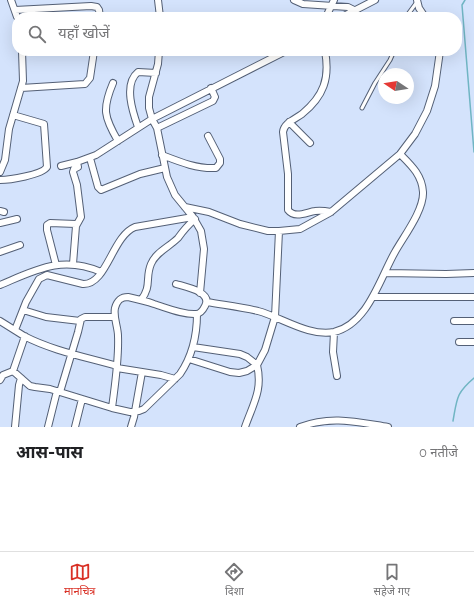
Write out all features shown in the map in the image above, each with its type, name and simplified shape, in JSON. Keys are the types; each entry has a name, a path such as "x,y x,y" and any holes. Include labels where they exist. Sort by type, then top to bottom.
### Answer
{"street":[{"path":"11,0 15,10 91,6 97,7 100,12"},
{"path":"158,0 159,12"},
{"path":"294,0 303,4 348,7 354,10"},
{"path":"328,12 334,0"},
{"path":"351,12 375,0"},
{"path":"418,1 421,12"},
{"path":"0,172 5,160 9,129 23,81 22,56"},
{"path":"21,88 85,84 90,78 93,56"},
{"path":"158,56 156,73 149,97 149,108 152,119 158,128 167,177 179,200 194,218 201,231 203,239 200,293"},
{"path":"61,166 90,158 152,119 276,56"},
{"path":"326,56 327,70 323,89 319,96 303,113 285,126 283,132 288,174 288,210 293,214 315,211 331,212"},
{"path":"185,207 209,212 240,224 268,231 300,229 331,212 400,154 415,134 427,111 435,86 439,56"},
{"path":"138,127 130,98 133,78 138,72 156,73"},
{"path":"113,83 106,105 106,113 111,129 118,141"},
{"path":"158,128 213,101 215,97 211,88"},
{"path":"0,180 38,173 45,170 47,167 44,124 13,115"},
{"path":"289,122 310,143"},
{"path":"162,155 197,166 216,168 220,163 220,159 208,136"},
{"path":"207,302 249,309 314,331 334,332 345,328 356,318 373,297 386,273 394,253 415,217 423,199 421,182 415,169 400,154"},
{"path":"90,158 98,187 101,190 140,174 165,168"},
{"path":"73,264 76,224 81,217 74,172 74,169 78,167 77,162"},
{"path":"37,274 88,284 93,282 99,271 129,229 194,218"},
{"path":"141,300 148,288 149,272 152,262 156,256 178,237 194,218"},
{"path":"0,223 17,219"},
{"path":"53,266 47,224 76,224"},
{"path":"189,359 230,372 247,371 257,365 265,350 276,317 279,231"},
{"path":"0,252 20,245"},
{"path":"0,285 37,274 53,266 73,264 99,271"},
{"path":"386,273 474,273"},
{"path":"15,330 37,274"},
{"path":"13,371 30,386 59,392 112,408 135,412 144,409 180,374 189,359 197,332 197,314 204,308 207,302 207,298 200,293 176,284"},
{"path":"112,408 117,367 118,334 115,306 119,300 122,297 141,300 176,310 197,314"},
{"path":"373,297 474,297"},
{"path":"23,310 46,317 80,321 82,318 115,317"},
{"path":"0,321 25,336 71,353 117,367 166,376 174,379"},
{"path":"48,427 78,332 80,321"},
{"path":"454,321 474,321"},
{"path":"334,332 333,352 337,376"},
{"path":"0,380 3,375 13,371 25,336"},
{"path":"459,342 474,342"},
{"path":"193,347 240,354 248,357 257,365 260,385 246,427"},
{"path":"131,427 142,372"},
{"path":"15,427 21,378"},
{"path":"75,427 82,399"},
{"path":"300,427 328,420 344,420 388,427"}],"lane":[{"path":"409,12 418,1"},
{"path":"362,108 392,56"}],"waterway":[{"path":"465,0 462,5 474,152"},
{"path":"453,421 455,407 460,392 474,378"}]}
